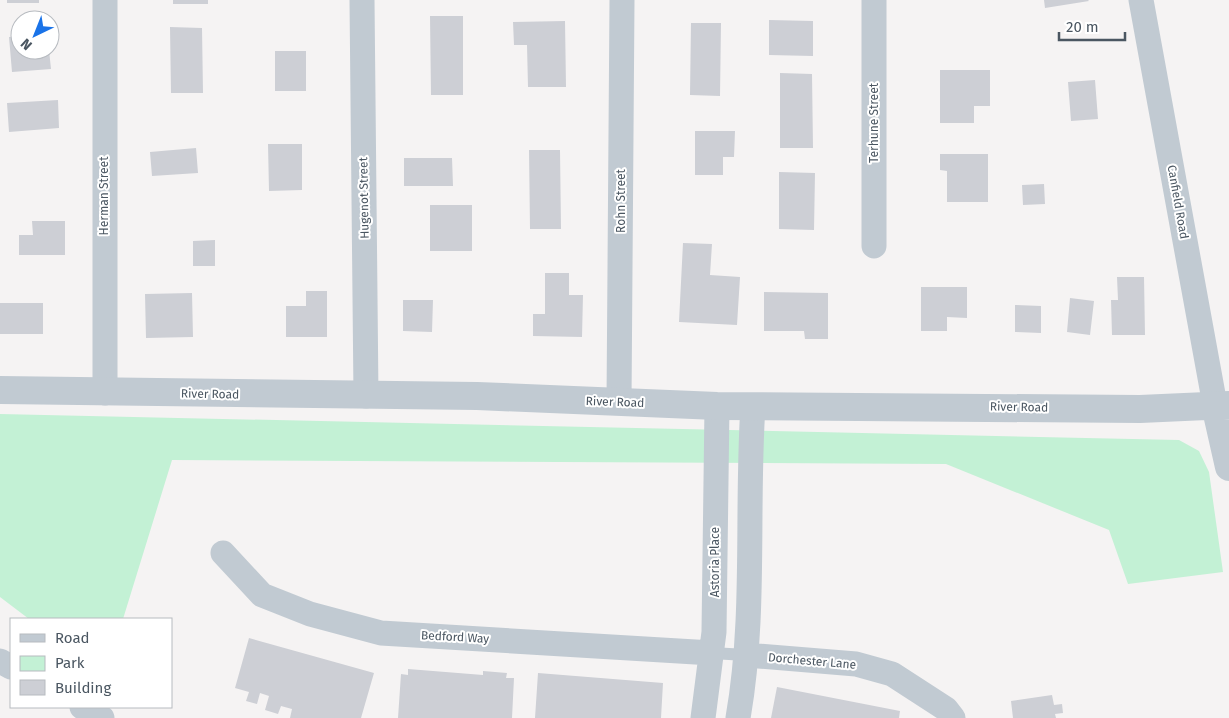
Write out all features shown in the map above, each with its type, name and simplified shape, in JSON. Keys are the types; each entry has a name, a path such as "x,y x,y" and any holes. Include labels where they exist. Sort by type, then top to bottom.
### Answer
{"street":[{"name":"Herman Street","path":"105,0 105,393"},
{"name":"Hugenot Street","path":"362,0 366,396"},
{"name":"Rohn Street","path":"619,402 622,0"},
{"name":"Terhune Street","path":"874,0 874,246"},
{"name":"Canfield Road","path":"1141,0 1222,405"},
{"name":"River Road","path":"0,390 105,393 477,396 717,406 1140,409 1222,405"},
{"path":"1222,405 1229,467"},
{"name":"Astoria Place","path":"702,718 714,632 717,406"},
{"path":"738,718 746,655 753,406"},
{"name":"Bedford Way","path":"223,553 262,595 310,614 381,633 712,653"},
{"name":"Dorchester Lane","path":"746,655 856,664 892,674 946,709 953,718"},
{"path":"84,708 102,718"}],"lane":[{"path":"712,653 746,655"}],"green space":[{"path":"0,414 1179,440 1199,451 1209,472 1223,572 1128,584 1109,530 946,464 172,460 123,618 28,618 0,597"}],"building":[{"path":"7,0 39,0 39,3 7,3"},
{"path":"173,0 208,0 208,4 173,4"},
{"path":"1044,0 1088,0 1089,1 1045,8"},
{"path":"430,16 463,16 463,95 431,95"},
{"path":"769,20 813,21 813,56 769,55"},
{"path":"565,21 566,87 528,87 527,45 514,45 513,22"},
{"path":"691,23 721,23 720,96 690,95"},
{"path":"170,27 202,28 203,93 171,93"},
{"path":"275,51 306,51 306,91 275,91"},
{"path":"11,60 50,60 51,69 12,72"},
{"path":"940,70 990,70 990,106 974,106 974,123 940,123"},
{"path":"780,73 812,74 813,148 780,148"},
{"path":"1095,80 1098,119 1071,121 1068,82"},
{"path":"58,100 59,128 9,132 7,103"},
{"path":"695,131 735,131 734,157 723,157 723,175 695,175"},
{"path":"268,144 302,144 302,190 269,191"},
{"path":"196,148 198,173 152,176 150,152"},
{"path":"529,150 560,150 561,229 530,229"},
{"path":"940,154 988,154 988,202 947,202 947,171 940,170"},
{"path":"404,158 452,158 453,186 404,186"},
{"path":"779,172 815,173 814,230 779,229"},
{"path":"1044,184 1045,204 1023,205 1022,185"},
{"path":"430,205 472,205 472,251 430,251"},
{"path":"32,221 65,221 65,255 19,255 19,235 33,235"},
{"path":"215,240 215,266 193,266 193,241"},
{"path":"683,243 712,244 710,275 740,277 737,325 679,322"},
{"path":"545,273 569,273 569,295 583,295 582,337 533,336 533,314 545,314"},
{"path":"1117,277 1144,277 1145,335 1112,335 1111,300 1118,300"},
{"path":"921,287 967,287 967,318 947,317 947,331 921,331"},
{"path":"306,291 327,291 327,337 286,337 286,306 306,306"},
{"path":"764,292 828,293 828,339 805,339 804,331 764,331"},
{"path":"192,293 193,337 146,338 145,294"},
{"path":"1070,298 1094,301 1090,335 1067,332"},
{"path":"403,300 433,300 432,332 403,331"},
{"path":"0,303 43,303 43,334 0,334"},
{"path":"1015,305 1041,306 1041,333 1015,332"},
{"path":"249,638 374,673 361,718 290,718 292,709 281,706 278,714 265,710 269,696 260,693 257,704 246,701 249,692 235,688"},
{"path":"408,669 483,675 483,671 507,673 506,678 514,678 512,718 398,718 401,674 408,675"},
{"path":"538,673 663,683 661,718 535,718"},
{"path":"777,687 900,711 899,718 771,718"},
{"path":"1052,695 1054,705 1062,704 1063,713 1055,714 1056,718 1013,718 1011,701"}]}
